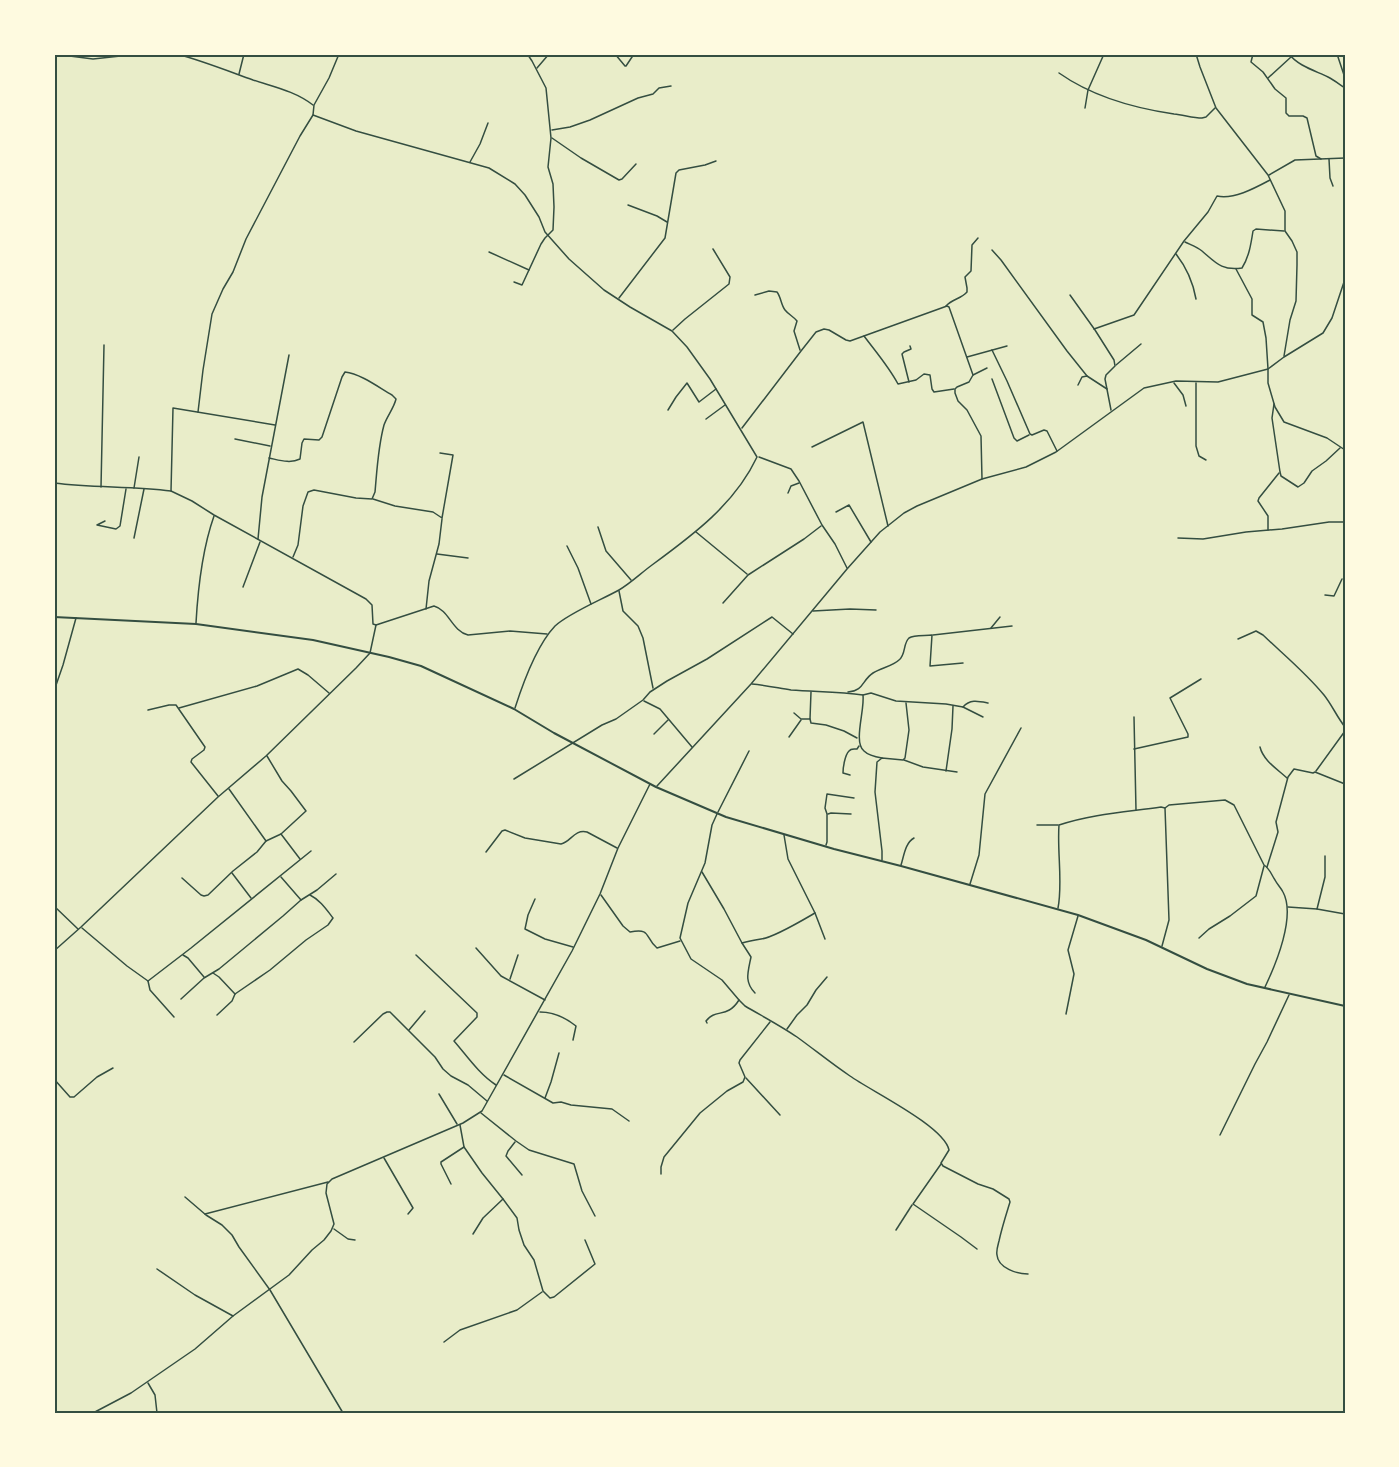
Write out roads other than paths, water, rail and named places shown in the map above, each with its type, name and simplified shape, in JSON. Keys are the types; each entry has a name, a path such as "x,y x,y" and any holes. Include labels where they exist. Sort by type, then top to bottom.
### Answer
{"street":[{"path":"54,54 93,59 139,54"},
{"path":"177,54 284,89 314,105"},
{"path":"239,75 244,54"},
{"path":"198,411 212,314 246,239 313,115 314,105 339,54"},
{"path":"514,282 522,285 544,238 553,230 553,184 548,167 551,130 546,88 530,55 524,54"},
{"path":"536,68 549,54"},
{"path":"615,54 624,66 634,54"},
{"path":"1084,108 1088,90 1104,54"},
{"path":"1196,54 1216,108 1268,175 1285,211 1285,231 1297,252 1296,301 1290,320 1284,357"},
{"path":"1253,54 1251,62 1286,98 1286,112 1289,116 1306,118 1316,156 1321,159"},
{"path":"1289,54 1345,88"},
{"path":"1337,54 1345,78"},
{"path":"1267,78 1292,57"},
{"path":"1059,73 1076,85 1132,107 1197,118 1206,117 1216,108"},
{"path":"551,130 580,124 638,98 654,94 659,88 671,86"},
{"path":"313,115 356,131 489,168 515,184 529,202 548,235 569,259 604,290 630,308 672,331 687,347 726,404 757,457 790,469 800,482 847,569"},
{"path":"470,163 488,123"},
{"path":"551,138 619,180 636,164"},
{"path":"1268,175 1295,160 1345,158"},
{"path":"1329,159 1333,186"},
{"path":"618,299 665,238 676,173 679,170 716,161"},
{"path":"1094,329 1134,315 1217,196 1223,198 1235,195 1270,180"},
{"path":"628,206 668,222"},
{"path":"1184,241 1203,252 1217,264 1236,269 1244,266 1250,251 1253,231 1256,229 1285,231"},
{"path":"741,429 816,332 829,330 850,340 945,306 961,297 967,292 965,280 966,275 971,271 972,245 978,238"},
{"path":"672,331 731,281 713,249"},
{"path":"992,250 1067,351 1088,376 1108,390"},
{"path":"489,252 530,270"},
{"path":"1176,254 1185,265 1196,299"},
{"path":"1236,269 1252,299 1252,315 1263,322 1268,383 1274,404 1284,422 1299,429 1314,432 1345,450"},
{"path":"656,787 752,684 880,532 904,513 982,479 1026,467 1057,451 1144,388 1173,382 1218,382 1268,369 1323,333 1332,318 1345,279"},
{"path":"755,295 769,291 777,291 780,294 783,308 796,321 794,331 801,351"},
{"path":"1070,295 1114,360 1115,366"},
{"path":"945,306 949,307 973,375"},
{"path":"864,336 892,371 897,383 905,384 928,374 934,392 955,389 969,382 973,375 987,368"},
{"path":"1111,411 1106,375 1141,344"},
{"path":"101,487 104,345"},
{"path":"909,382 902,354 911,349 910,346"},
{"path":"966,357 1007,346"},
{"path":"992,350 1030,434"},
{"path":"243,587 259,540 262,497 289,356"},
{"path":"269,458 296,461 300,459 304,439 319,440 322,438 342,377 345,372 349,372 396,399 385,422 380,442 375,492 372,499"},
{"path":"1078,385 1082,377 1088,376"},
{"path":"992,379 1014,438 1017,441 1044,430 1047,431 1057,451"},
{"path":"1173,382 1183,395 1186,406"},
{"path":"1196,382 1196,446 1198,456 1206,460"},
{"path":"668,410 687,383 699,402 716,389"},
{"path":"955,389 958,401 967,410 981,436 982,479"},
{"path":"706,419 726,404"},
{"path":"1274,404 1272,418 1281,476 1298,487 1312,471 1341,447"},
{"path":"171,491 173,408 275,425"},
{"path":"812,447 863,422 888,527"},
{"path":"235,439 271,447"},
{"path":"426,610 429,581 439,544 453,455 440,453"},
{"path":"134,488 139,457"},
{"path":"514,709 526,676 548,634 557,624 619,590 696,532 738,488 750,472 757,457"},
{"path":"1268,530 1268,516 1258,501 1280,472"},
{"path":"788,493 791,486 800,482"},
{"path":"54,483 171,491 366,599 372,605 372,620 376,625"},
{"path":"105,521 97,525 116,529 120,526 127,488"},
{"path":"134,538 144,489"},
{"path":"292,558 298,545 303,506 308,492 314,490 434,512 442,518"},
{"path":"836,512 849,505 871,542"},
{"path":"196,624 204,552 214,515"},
{"path":"1178,538 1203,539 1329,522 1345,522"},
{"path":"723,603 748,575 822,525"},
{"path":"598,526 606,551 632,580"},
{"path":"696,532 748,575"},
{"path":"567,546 578,568 591,605"},
{"path":"436,554 468,558"},
{"path":"1325,595 1334,596 1342,579"},
{"path":"619,590 623,611 638,626 643,638 654,689"},
{"path":"376,625 434,606 440,608 461,633 468,635 510,631 548,634"},
{"path":"812,611 876,610"},
{"path":"54,617 196,624 313,640 421,666 514,709 656,787 740,822 1078,915 1162,947 1207,969 1247,984 1345,1006"},
{"path":"514,779 616,718 643,700 654,689 707,659 772,617 793,635"},
{"path":"54,691 76,618"},
{"path":"990,628 1000,618"},
{"path":"54,951 266,756 370,653 376,625"},
{"path":"752,684 811,691 855,692 871,674 899,660 910,638 1012,626"},
{"path":"1238,639 1256,631 1263,635 1312,681 1327,698 1345,727"},
{"path":"933,635 930,666 963,663"},
{"path":"179,708 257,686 298,669 330,693"},
{"path":"1134,749 1188,737 1170,698 1201,679"},
{"path":"811,691 811,723 850,733 859,740"},
{"path":"848,692 863,695 872,693 906,702 953,705 963,707 982,717"},
{"path":"863,695 863,709 858,733 862,750 882,758 903,760 923,767 957,772"},
{"path":"643,700 660,709 693,747"},
{"path":"963,707 972,701 988,703"},
{"path":"903,760 909,730 906,702"},
{"path":"148,710 174,704 179,708 205,747 192,759 192,762 219,797"},
{"path":"946,771 953,705"},
{"path":"794,713 801,719 810,719"},
{"path":"1134,717 1136,810"},
{"path":"789,737 801,719"},
{"path":"654,734 669,720"},
{"path":"970,885 979,855 986,794 1021,728"},
{"path":"1315,772 1345,731"},
{"path":"850,776 843,773 848,751 857,749 859,745"},
{"path":"1260,747 1263,755 1287,778"},
{"path":"749,751 712,825 705,863 688,903 680,938 691,959 722,980 745,1006 795,1035 851,1077 930,1127 948,1143 949,1150 896,1230"},
{"path":"182,878 201,895 208,895 257,852 266,841 281,834 306,811 266,756"},
{"path":"875,756 878,762 875,792 882,861"},
{"path":"878,762 882,758"},
{"path":"1199,938 1256,896 1278,832 1276,822 1287,778 1294,769 1315,772 1345,784"},
{"path":"205,1214 329,1182 458,1125 480,1112 546,1001 574,948 600,894 618,848 651,783"},
{"path":"229,789 266,841"},
{"path":"825,846 827,842 825,808 827,794 854,798"},
{"path":"1037,825 1059,825 1092,816 1165,808 1169,805 1226,800 1234,805 1266,866 1283,892 1287,907 1284,934 1265,988"},
{"path":"1162,947 1169,920 1165,808"},
{"path":"827,814 851,814"},
{"path":"1058,910 1060,900 1059,825"},
{"path":"486,852 505,830 525,838 561,844 581,831 618,848"},
{"path":"281,834 301,860"},
{"path":"784,834 788,859 815,913 825,939"},
{"path":"901,866 907,844 914,838"},
{"path":"148,981 311,851"},
{"path":"1317,909 1324,877 1325,856"},
{"path":"232,872 251,898"},
{"path":"701,872 751,957 747,982 755,993"},
{"path":"181,999 204,978 336,874"},
{"path":"280,877 301,900"},
{"path":"600,894 623,926 630,932 640,930 647,934 657,948 681,941"},
{"path":"217,1015 232,1001 235,994 328,925 333,918 314,896 310,895"},
{"path":"535,899 525,929 545,939 574,948"},
{"path":"54,906 148,981 150,990 174,1017"},
{"path":"1287,907 1345,914"},
{"path":"742,942 761,940 815,913"},
{"path":"1066,1014 1074,974 1068,950 1078,915"},
{"path":"476,948 501,976 546,1001"},
{"path":"416,954 477,1013 477,1017 454,1041 480,1072 497,1085"},
{"path":"182,955 188,958 204,978"},
{"path":"509,980 518,955"},
{"path":"212,973 219,976 235,994"},
{"path":"786,1030 827,976"},
{"path":"1220,1135 1289,994"},
{"path":"707,1023 706,1021 711,1016 728,1012 739,1000"},
{"path":"408,1031 425,1011"},
{"path":"354,1042 387,1012 390,1012 435,1057 442,1069 488,1101"},
{"path":"539,1012 561,1017 576,1026 573,1040"},
{"path":"770,1021 739,1063 745,1077 780,1115"},
{"path":"544,1099 552,1082 559,1053"},
{"path":"54,1079 70,1097 74,1097 97,1077 113,1068"},
{"path":"503,1074 553,1103 561,1102 612,1109 629,1121"},
{"path":"661,1174 664,1157 700,1113 743,1082 745,1077"},
{"path":"439,1094 458,1125 464,1146 517,1218 524,1245 534,1260 547,1297 552,1298 595,1264 585,1240"},
{"path":"480,1112 535,1153 574,1164 582,1191 595,1216"},
{"path":"516,1141 506,1156 522,1175"},
{"path":"451,1184 441,1162 464,1146"},
{"path":"383,1157 412,1208 408,1214"},
{"path":"941,1163 978,1184 993,1189 1009,1200 997,1255 998,1261 1005,1268 1028,1275"},
{"path":"93,1413 131,1393 195,1349 233,1316 289,1275 333,1228 326,1193 329,1182"},
{"path":"185,1197 222,1225 232,1236 270,1290 342,1412"},
{"path":"473,1234 483,1218 503,1198"},
{"path":"913,1204 978,1250"},
{"path":"333,1228 348,1239 355,1240"},
{"path":"158,1269 195,1295 233,1316"},
{"path":"444,1342 460,1330 517,1310 543,1291"},
{"path":"147,1382 155,1395 158,1413"}]}
